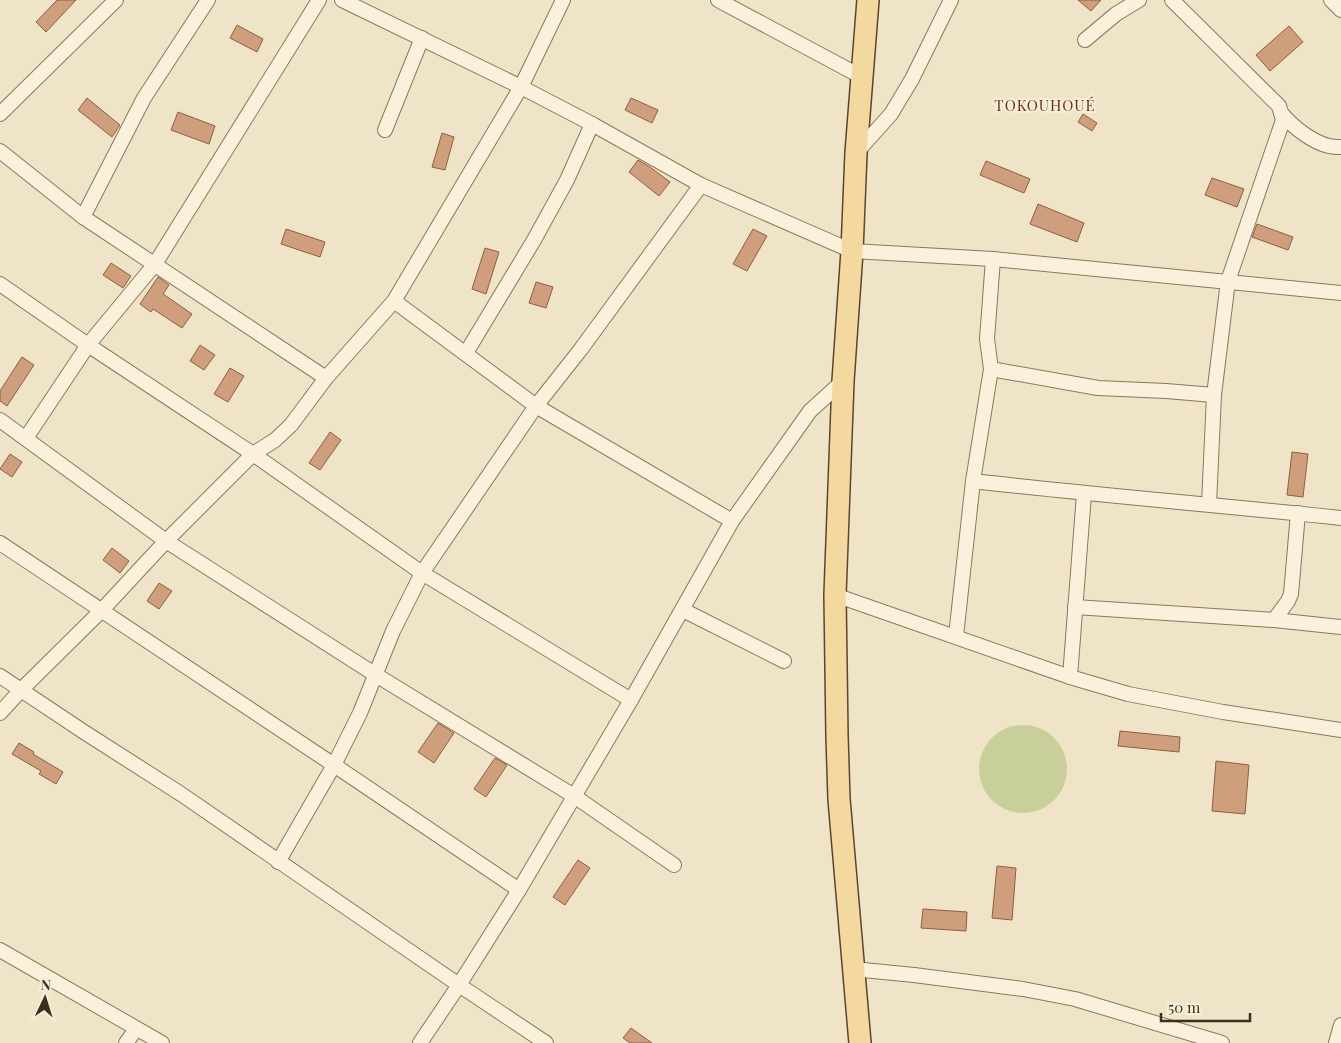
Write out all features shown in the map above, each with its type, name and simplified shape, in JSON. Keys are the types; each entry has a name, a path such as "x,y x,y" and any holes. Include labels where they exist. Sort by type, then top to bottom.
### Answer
{"main road":[{"path":"860,1043 839,799 835,595 843,381 852,251 856,153 868,0"}],"street":[{"path":"0,114 116,0"},
{"path":"83,217 144,98 208,0"},
{"path":"26,438 88,345 155,264 319,0"},
{"path":"342,0 521,86 701,185 852,251 993,259 1341,293"},
{"path":"0,713 253,454 275,440 291,425 326,378 394,301 521,86 563,0"},
{"path":"718,0 862,77"},
{"path":"856,153 892,114 912,79 951,0"},
{"path":"1085,40 1116,14 1140,0"},
{"path":"1172,0 1279,106 1283,120 1228,281 1214,395 1209,504"},
{"path":"1330,0 1341,10"},
{"path":"385,130 422,38"},
{"path":"1282,114 1290,123 1309,137 1328,146 1341,147"},
{"path":"466,353 534,240 567,180 592,124"},
{"path":"0,151 83,217 326,378"},
{"path":"278,862 334,765 360,713 393,631 422,573 536,406 581,349 701,185"},
{"path":"956,636 973,481 991,369 987,339 993,259"},
{"path":"0,284 88,345 253,454 422,573 631,700"},
{"path":"394,301 536,406 732,521"},
{"path":"991,369 1098,388 1214,395"},
{"path":"420,1043 519,890 683,610 732,521 810,410 843,381"},
{"path":"0,420 166,541 376,675 574,796 674,865"},
{"path":"973,481 1084,494 1209,504 1341,518"},
{"path":"1070,677 1084,494"},
{"path":"1274,620 1291,594 1298,513"},
{"path":"0,543 519,890"},
{"path":"835,595 1070,677 1128,694 1223,712 1341,730"},
{"path":"1075,607 1274,620 1341,627"},
{"path":"683,610 784,661"},
{"path":"0,676 181,794 278,862 546,1043"},
{"path":"2,956 162,1043"},
{"path":"853,969 1023,989 1075,999 1222,1043"},
{"path":"1336,1043 1341,1025"},
{"path":"126,1043 136,1028"}],"green space":[{"path":"1023,725 1040,728 1054,738 1064,752 1067,769 1064,786 1054,800 1040,810 1023,813 1006,810 992,800 982,786 979,769 982,752 992,738 1006,728"}],"building":[{"path":"57,0 76,0 46,32 36,22"},
{"path":"1078,0 1101,0 1091,11"},
{"path":"237,25 263,39 257,52 230,38"},
{"path":"1289,26 1303,42 1270,71 1256,55"},
{"path":"87,98 120,125 112,137 78,110"},
{"path":"631,98 658,110 652,123 625,110"},
{"path":"178,112 215,126 209,144 171,130"},
{"path":"1083,114 1097,123 1092,131 1078,122"},
{"path":"442,133 454,137 445,170 432,167"},
{"path":"638,160 670,182 659,196 629,172"},
{"path":"986,161 1030,179 1024,193 980,175"},
{"path":"1212,178 1244,189 1237,207 1205,195"},
{"path":"1038,204 1084,223 1077,242 1030,224"},
{"path":"1257,224 1293,237 1288,250 1252,237"},
{"path":"286,229 325,242 320,257 281,244"},
{"path":"753,229 767,236 747,271 733,264"},
{"path":"485,248 499,252 486,294 472,289"},
{"path":"111,263 131,276 123,288 103,275"},
{"path":"158,277 169,285 163,294 192,314 182,328 153,309 151,312 140,304"},
{"path":"536,282 553,287 546,308 529,303"},
{"path":"200,345 215,355 204,370 190,361"},
{"path":"22,357 34,365 7,406 0,401 0,391"},
{"path":"230,368 244,376 228,402 214,394"},
{"path":"330,432 341,440 320,470 309,463"},
{"path":"1292,452 1308,454 1303,497 1287,495"},
{"path":"10,454 22,462 12,477 0,469"},
{"path":"112,548 129,561 120,573 103,560"},
{"path":"159,583 172,591 159,609 147,601"},
{"path":"438,723 454,733 434,763 418,752"},
{"path":"1120,731 1180,737 1179,752 1118,746"},
{"path":"19,743 63,772 56,784 39,774 41,771 12,754"},
{"path":"495,758 507,765 486,797 474,789"},
{"path":"1216,761 1249,765 1245,814 1212,811"},
{"path":"578,860 590,868 565,905 553,897"},
{"path":"997,866 1016,868 1012,920 992,918"},
{"path":"923,909 967,912 966,931 921,928"},
{"path":"631,1028 652,1043 630,1043 623,1038"}],"district":[{"name":"TOKOUHOUÉ","path":"1045,106"}]}
